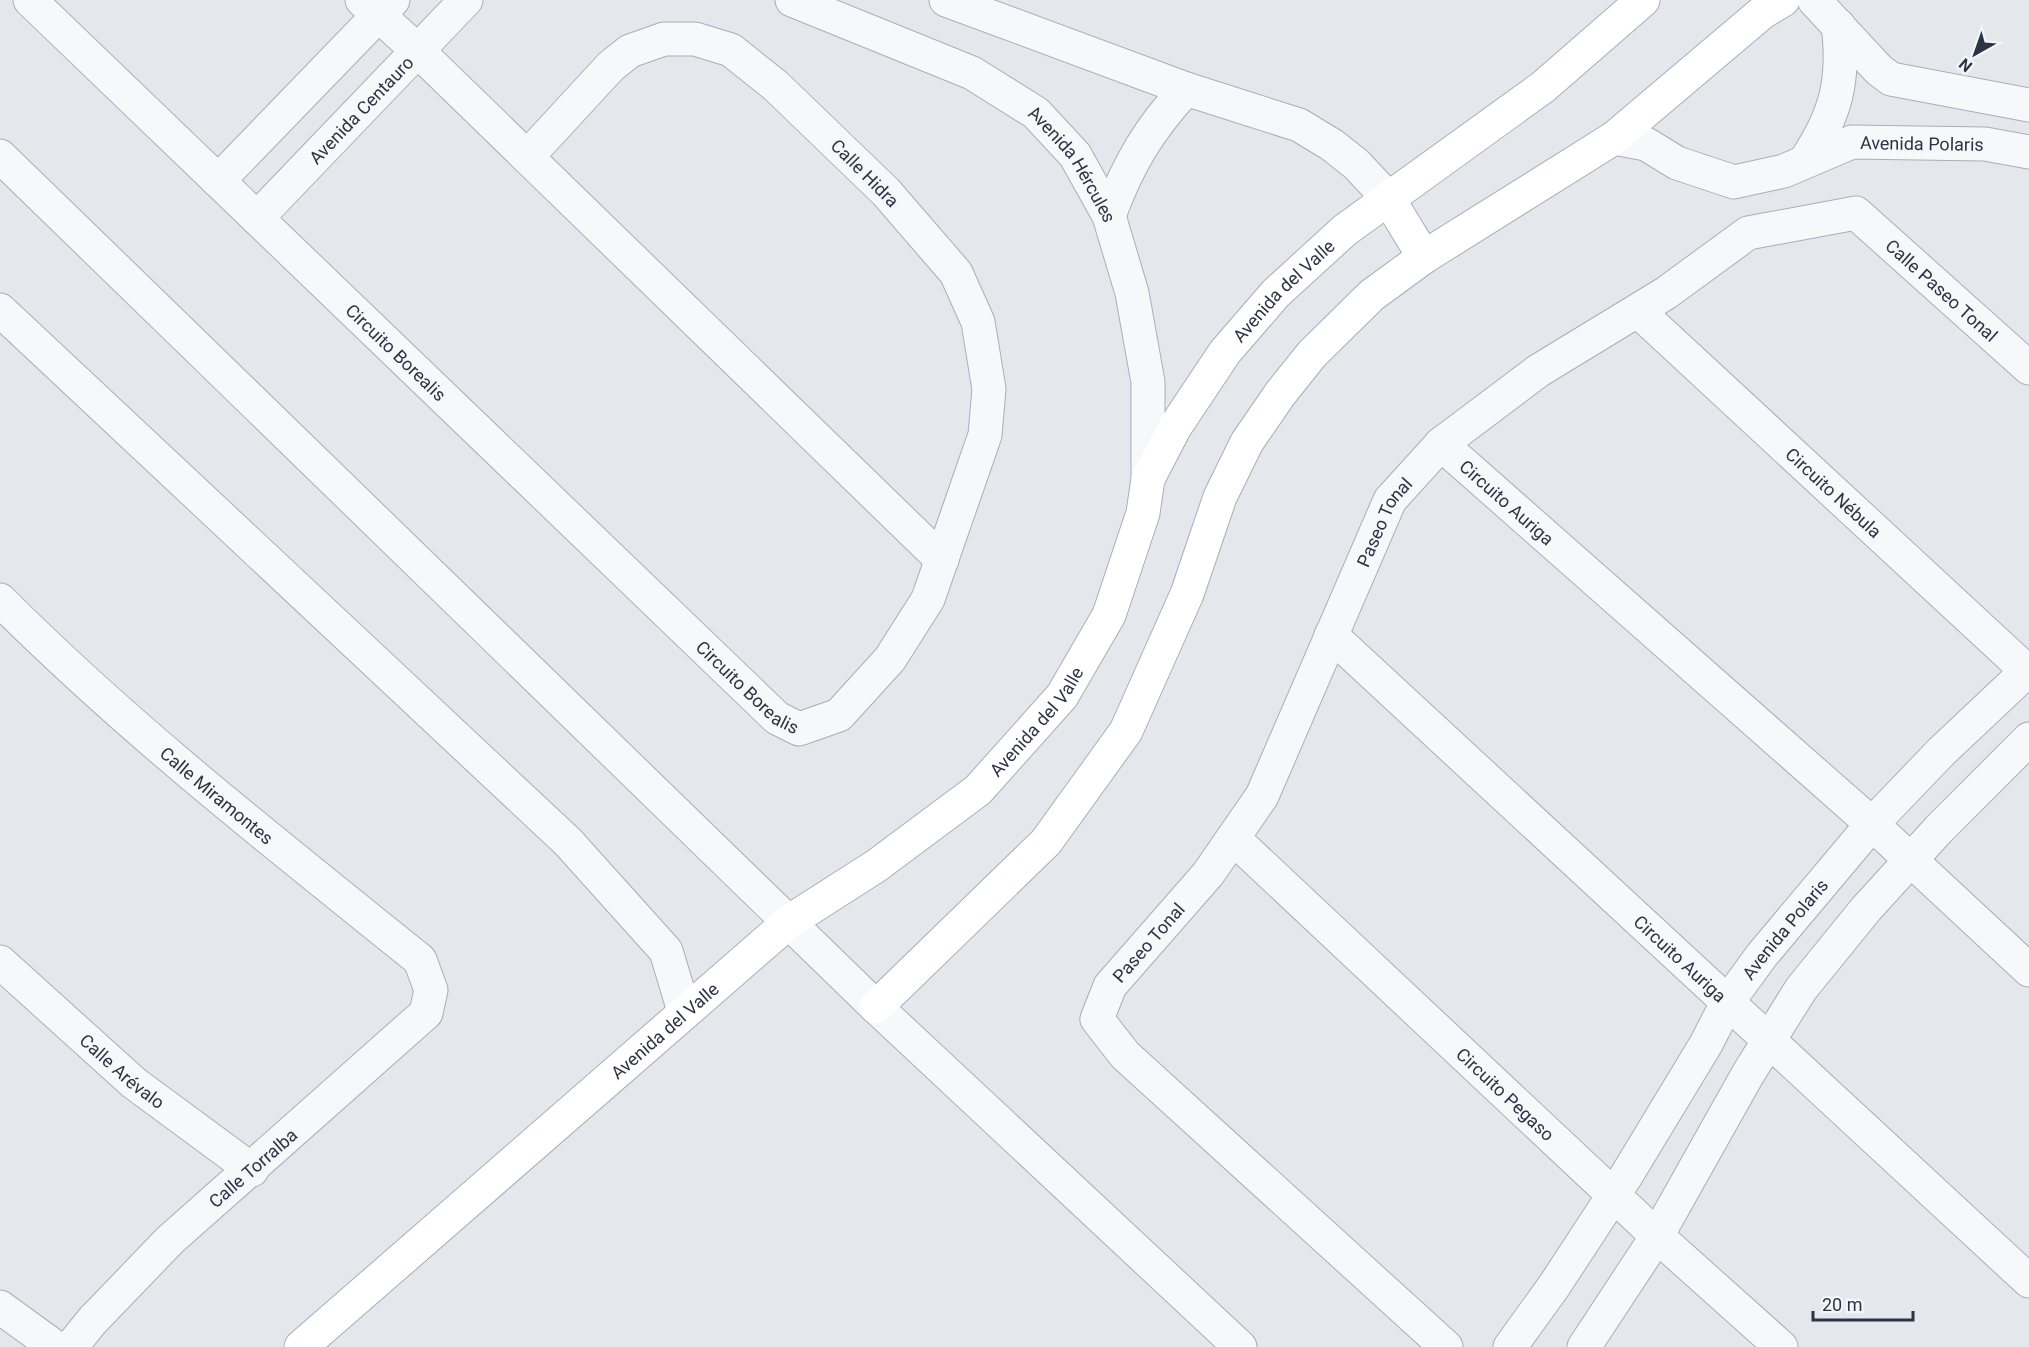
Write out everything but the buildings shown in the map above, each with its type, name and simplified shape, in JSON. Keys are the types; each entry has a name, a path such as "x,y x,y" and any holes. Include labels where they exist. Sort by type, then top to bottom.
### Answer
{"street":[{"name":"Circuito Borealis","path":"30,0 777,718 799,729 839,715 890,659 928,599 942,560"},
{"name":"Avenida Centauro","path":"256,218 466,0"},
{"name":"Avenida Hércules","path":"792,0 972,73 1036,113 1075,154 1109,216 1132,293 1148,382 1148,479"},
{"path":"946,0 1186,89 1299,125 1332,145 1356,164 1388,198 1424,256"},
{"name":"Avenida del Valle","path":"301,1347 790,921 876,866 978,790 1062,696 1109,615 1143,513 1148,479 1175,428 1225,352 1276,293 1345,231 1543,87 1643,0"},
{"path":"876,1007 1046,842 1126,731 1187,594 1221,497 1247,442 1280,394 1312,354 1372,296 1424,256 1614,138 1755,19 1783,0"},
{"path":"1814,0 1879,70 1891,79 2029,105"},
{"path":"218,181 378,5 418,51 942,560"},
{"path":"1805,161 1821,137 1833,111 1840,83 1842,54 1838,25"},
{"name":"Calle Hidra","path":"527,158 611,66 630,51 664,39 695,39 731,50 776,86 886,192 957,273 978,322 989,389 985,435 942,560"},
{"path":"1109,216 1122,180 1139,147 1160,116 1186,89"},
{"name":"Avenida Polaris","path":"1614,138 1646,144 1677,163 1734,182 1766,177 1852,142 1985,144 2029,152"},
{"path":"0,156 876,1007 1240,1347"},
{"name":"Paseo Tonal","path":"1446,1347 1125,1055 1097,1019 1110,986 1208,874 1262,796 1390,500 1441,444 1538,372 1638,311 1748,233 1856,213"},
{"name":"Calle Paseo Tonal","path":"1856,213 2029,368"},
{"path":"0,310 568,842 666,951 684,1011"},
{"name":"Circuito Nébula","path":"1638,311 2028,671"},
{"name":"Circuito Auriga","path":"1441,444 1872,824 1910,862 2029,970"},
{"name":"Calle Miramontes","path":"0,600 62,662 191,777 420,960 431,990"},
{"name":"Circuito Auriga","path":"1331,635 2029,1281"},
{"name":"Avenida Polaris","path":"1510,1347 1554,1286 1614,1194 1706,1044 1727,1003 1762,955 1872,824 1941,753 2028,671"},
{"path":"1584,1347 1657,1236 1801,989 1866,909 1939,829 2029,740"},
{"name":"Circuito Pegaso","path":"1233,838 1657,1236 1781,1347"},
{"name":"Calle Arévalo","path":"0,962 134,1083 252,1170"},
{"name":"Calle Torralba","path":"72,1347 92,1321 170,1240 252,1170 426,1013 431,990"},
{"path":"0,1307 55,1347"}]}
